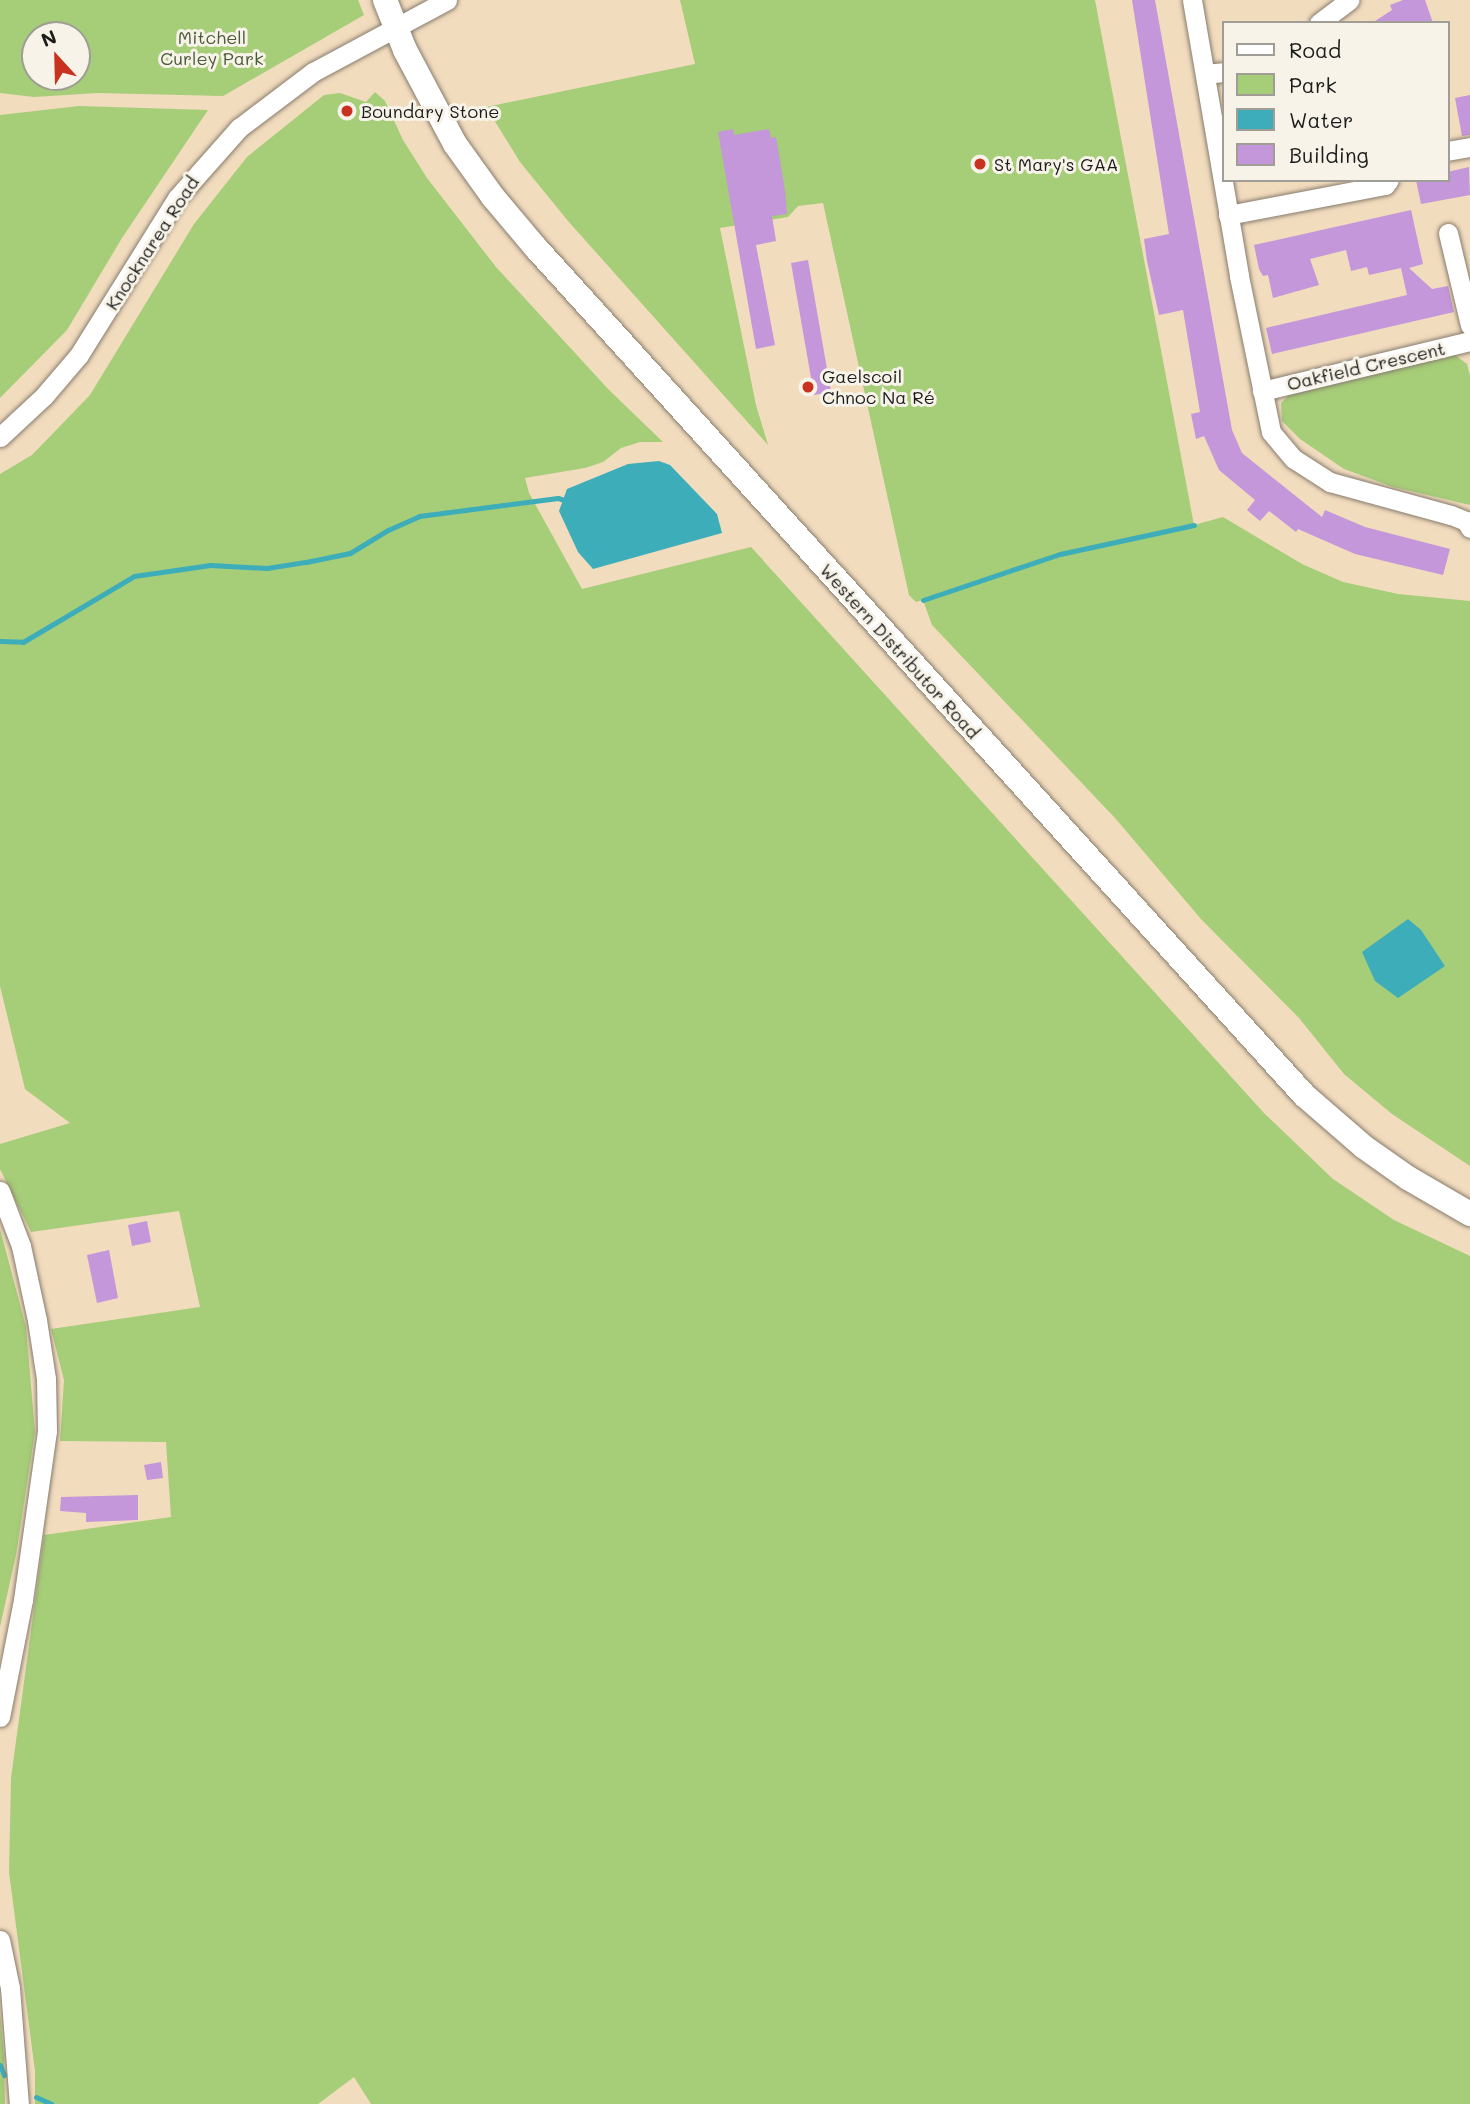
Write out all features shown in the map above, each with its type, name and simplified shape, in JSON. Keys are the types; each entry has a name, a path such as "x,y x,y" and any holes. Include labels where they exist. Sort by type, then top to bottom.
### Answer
{"main road":[{"name":"Western Distributor Road","path":"385,0 428,97 455,144 519,228 1304,1095 1364,1147 1419,1185 1470,1214"}],"street":[{"name":"Knocknarea Road","path":"0,437 44,396 79,355 170,209 211,157 239,128 291,86 336,58 447,0"},
{"name":"Oakfield Crescent","path":"1192,0 1214,73 1222,154"},
{"path":"1322,21 1349,0"},
{"path":"1449,151 1469,147"},
{"name":"Oakfield Crescent","path":"1225,182 1228,215 1271,432 1294,459 1330,482 1451,515 1466,522 1470,528"},
{"path":"1228,215 1385,185 1387,182"},
{"path":"1448,233 1470,325"},
{"name":"Oakfield Crescent","path":"1262,391 1470,341"},
{"path":"0,1191 22,1246 37,1320 46,1379 47,1431 25,1588 0,1717"},
{"path":"0,1940 10,1988 19,2104"}],"green space":[{"name":"Mitchell Curley Park","path":"0,0 358,0 364,15 223,96 97,93 34,97 0,93"},
{"path":"680,0 1095,0 1194,525 1223,517 1302,564 1343,582 1398,594 1470,601 1470,1166 1392,1114 1344,1074 1299,1018 1201,919 1115,818 932,625 923,600 916,602 909,595 823,203 798,206 788,217 720,228 756,405 768,445 568,221 520,162 486,107 695,64"},
{"path":"375,92 385,101 403,140 427,178 496,267 609,390 663,442 640,442 621,448 603,462 585,468 525,478 529,493 582,589 751,547 1264,1113 1333,1179 1394,1220 1470,1256 1470,2104 371,2104 354,2077 318,2104 35,2104 35,2071 9,1872 11,1778 44,1535 171,1517 166,1442 60,1441 64,1380 51,1329 200,1307 179,1211 31,1232 0,1169 0,1144 70,1123 25,1089 0,986 0,474 32,455 90,395 194,224 247,157 324,95 340,93 366,102"},
{"path":"79,106 208,110 122,238 67,330 0,398 0,115"},
{"path":"1455,355 1467,364 1470,376 1470,505 1393,487 1344,469 1300,439 1282,421 1281,403 1289,395"},
{"path":"0,1229 26,1327 35,1432 16,1555 0,1627"},
{"path":"0,2012 4,2057 5,2104 0,2104"}],"water":[{"path":"659,461 670,465 717,514 722,533 593,569 578,552 559,511 567,489 628,464"},
{"path":"1408,919 1421,930 1445,966 1398,998 1375,981 1362,952"}],"building":[{"path":"1132,0 1155,0 1232,430 1242,453 1322,517 1325,510 1365,527 1450,549 1443,575 1355,554 1298,529 1296,532 1269,511 1260,521 1247,510 1255,500 1219,470 1204,436 1196,439 1191,414 1200,412 1183,310 1159,315 1147,261 1144,239 1169,234"},
{"path":"1403,0 1425,0 1432,21 1375,21 1392,10 1390,5"},
{"path":"1470,95 1470,135 1462,136 1455,98"},
{"path":"733,129 734,135 769,129 771,138 776,137 785,190 787,214 772,216 776,241 756,245 775,345 756,349 718,132"},
{"path":"1469,167 1470,195 1421,204 1416,182 1449,182 1449,172"},
{"path":"1411,210 1423,264 1409,268 1432,289 1448,286 1454,312 1272,354 1266,328 1407,295 1401,268 1369,275 1367,267 1351,271 1346,250 1310,259 1319,285 1273,298 1268,275 1263,276 1259,269 1254,245"},
{"path":"808,260 831,392 814,395 791,263"},
{"path":"147,1221 151,1242 132,1246 128,1225"},
{"path":"109,1250 118,1298 97,1303 87,1255"},
{"path":"161,1462 163,1478 147,1480 144,1465"},
{"path":"138,1495 138,1520 86,1522 86,1513 60,1511 61,1497"}],"waterway":[{"path":"0,641 23,642 134,576 210,565 267,568 306,562 350,553 388,530 419,516 558,498 570,502"},
{"path":"923,600 1060,554 1194,525"},
{"path":"0,2065 4,2075"},
{"path":"36,2097 52,2104"}],"place":[{"name":"Boundary Stone","path":"347,111"},
{"name":"St Mary's GAA","path":"980,164"},
{"name":"Gaelscoil Chnoc Na Ré","path":"808,387"}]}
